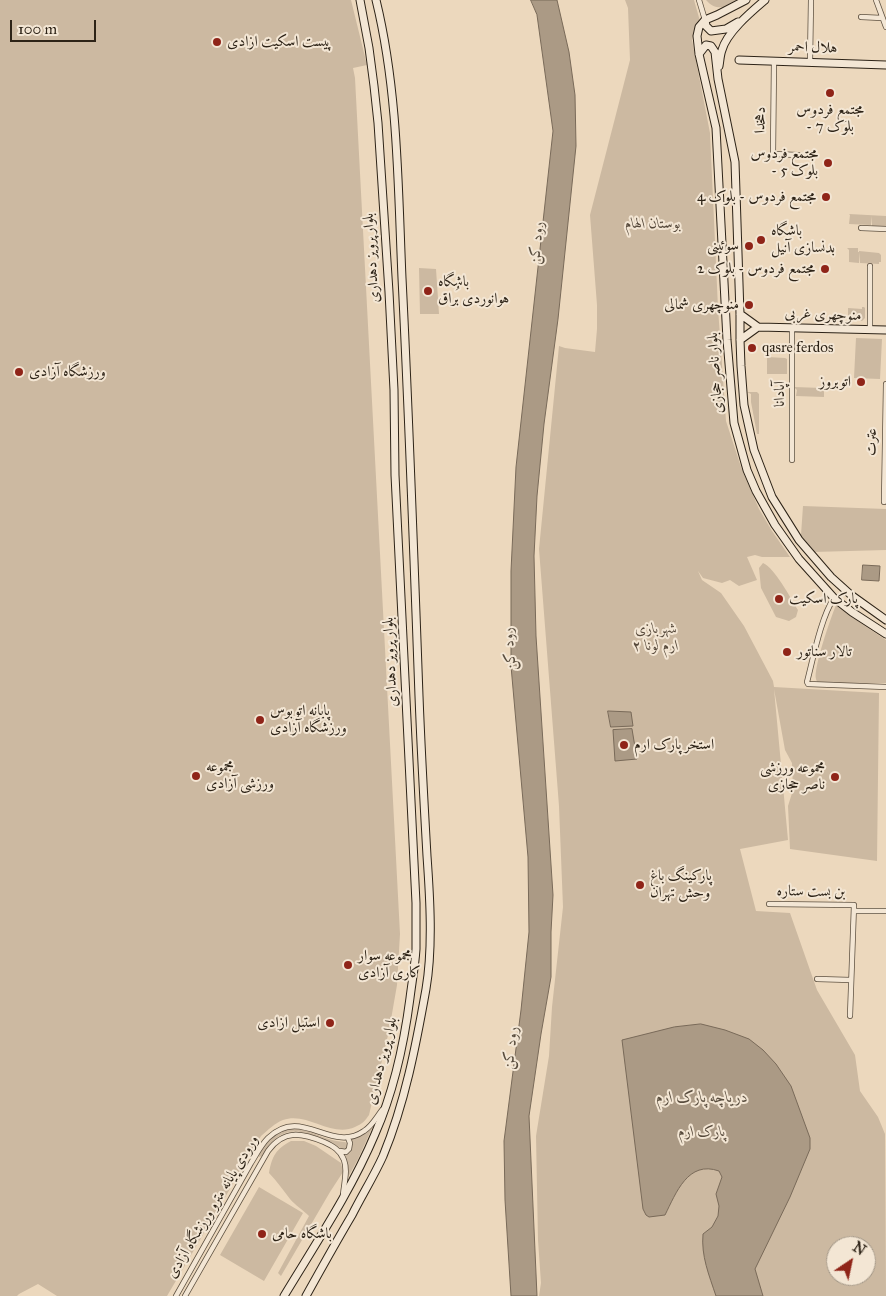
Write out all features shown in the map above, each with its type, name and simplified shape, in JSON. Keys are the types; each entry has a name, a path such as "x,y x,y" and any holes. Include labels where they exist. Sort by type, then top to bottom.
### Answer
{"main road":[{"name":"بلوار پرویز دهداری","path":"284,1296 366,1156 387,1104 407,1020 416,950 416,903 395,474 394,390 378,123 369,48 360,0"},
{"name":"بلوار پرویز دهداری","path":"306,1296 370,1182 392,1131 413,1053 427,985 429,953 430,905 420,729 412,495 398,193 389,65 376,0"},
{"path":"746,0 704,20 706,26 711,31 732,27 765,0"},
{"path":"718,79 722,50 728,37 749,14"},
{"name":"بلوار ناصر حجازی","path":"704,20 699,27 697,36 699,54 716,128 727,340 734,423 747,470 756,491 775,525 799,559 834,598 886,634"},
{"path":"699,54 706,45 711,46 715,52 718,79"},
{"name":"هلال احمر","path":"740,60 886,64"},
{"name":"بلوار ناصر حجازی","path":"718,79 735,162 740,340 744,405 750,436 772,497 799,540 818,563 851,595 886,620"},
{"path":"740,314 758,327 740,340"},
{"name":"منوچهری غربی","path":"758,327 886,330"}],"street":[{"path":"699,0 704,20"},
{"path":"810,62 811,0"},
{"path":"876,0 886,27"},
{"path":"861,17 882,18"},
{"name":"دهخدا","path":"774,61 772,154 798,155"},
{"path":"861,228 886,229"},
{"path":"870,266 870,330"},
{"name":"آپادانا","path":"792,328 792,460"},
{"name":"عترت","path":"884,502 886,384"},
{"path":"834,598 827,611 808,684 886,687"},
{"name":"بن بست ستاره","path":"769,904 854,908 886,912"},
{"path":"850,1016 854,908"},
{"path":"816,979 851,980"},
{"path":"185,1296 272,1146 284,1137 294,1134 304,1135 344,1152 349,1149 350,1143 348,1138 366,1130 387,1104"},
{"name":"ورودی پایانه مترو ورزشگاه آزادی","path":"176,1296 261,1146 270,1136 280,1129 292,1126 306,1127 332,1136 348,1138"},
{"path":"338,1150 344,1160 346,1170 342,1199"}],"green space":[{"name":"مجموعه ورزشی آزادی","path":"0,0 351,0 367,65 353,68 400,934 397,985 389,1031 368,1117 360,1125 346,1129 337,1129 292,1118 277,1123 261,1136 167,1296 57,1296 38,1284 17,1296 0,1296"},
{"name":"پارک ارم","path":"625,0 694,0 700,21 694,30 692,40 710,133 718,308 726,421 741,467 759,509 790,557 762,557 755,555 747,557 757,580 739,586 730,580 722,583 703,578 698,571 702,580 721,593 744,626 773,681 774,687 879,693 877,861 790,849 788,806 793,790 792,763 785,750 774,689 788,840 740,849 756,911 790,913 817,990 855,1055 860,1091 878,1117 885,1134 886,1296 539,1296 541,1283 538,1240 536,1136 549,1056 552,1007 563,907 559,806 539,549 559,346 595,352 597,305 590,215 630,60 628,8"},
{"path":"706,0 742,0 728,6 719,7 710,4"},
{"path":"849,214 886,216 886,228 872,227 872,216 871,225 849,224"},
{"path":"847,248 858,248 858,252 859,251 879,253 881,255 881,262 879,264 860,263 860,252 859,263 849,262 849,250"},
{"name":"باشگاه هوانوردی بُراق","path":"419,268 436,269 439,314 420,314"},
{"path":"862,307 865,308 865,318 862,321 848,320 848,308 862,309"},
{"path":"856,338 882,339 880,379 854,378"},
{"path":"767,357 787,359 787,374 767,374"},
{"path":"794,387 822,388 824,390 824,397 796,396 797,390"},
{"path":"747,392 757,392 759,394 759,434 757,434 751,394"},
{"path":"803,506 886,509 886,550 813,552 801,535"},
{"name":"پارک اسکیت","path":"763,563 778,577 798,610 796,617 789,621 776,617 761,588 759,568"},
{"path":"836,605 886,640 886,683 818,683 816,679 817,665"},
{"path":"374,1124 346,1181 345,1155 352,1149 351,1139 364,1134"},
{"path":"288,1129 306,1131 332,1140 348,1143 347,1150 343,1150 303,1132 287,1132 274,1140 262,1156 259,1157 260,1152 269,1139"},
{"path":"291,1141 304,1141 316,1146 341,1163 343,1172 281,1276 278,1273 309,1216 292,1201 269,1173 276,1154"},
{"name":"باشگاه حامی","path":"259,1187 303,1213 264,1281 220,1255"}],"water":[{"path":"531,0 557,0 569,52 575,95 576,146 558,319 544,424 537,496 534,556 536,636 553,895 551,977 529,1116 537,1296 511,1296 505,1200 504,1141 529,932 528,857 511,666 511,571 516,467 553,131 537,15"},
{"path":"863,565 880,566 879,581 862,580"},
{"path":"608,711 631,712 633,726 611,727"},
{"name":"استخر پارک ارم","path":"632,729 637,759 615,761 613,730"},
{"name":"دریاچه پارک ارم","path":"701,1024 749,1039 763,1050 776,1064 791,1086 810,1138 810,1149 790,1197 755,1269 763,1296 716,1296 706,1265 703,1250 703,1234 712,1227 718,1216 719,1206 716,1194 722,1177 719,1171 708,1169 699,1170 691,1174 684,1181 665,1215 649,1217 643,1209 622,1040 674,1027"}],"place":[{"name":"پیست اسکیت ازادی","path":"217,42"},
{"name":"مجتمع فردوس - بلوک 7","path":"830,93"},
{"name":"مجتمع فردوس - بلوک 5","path":"828,163"},
{"name":"مجتمع فردوس - بلوک 4","path":"826,197"},
{"name":"باشگاه بدنسازی آنیل","path":"761,240"},
{"name":"سوئینی","path":"749,246"},
{"name":"مجتمع فردوس - بلوک 2","path":"825,269"},
{"name":"باشگاه هوانوردی بُراق","path":"428,291"},
{"name":"منوچهری شمالی","path":"749,305"},
{"name":"qasre ferdos","path":"752,348"},
{"name":"ورزشگاه آزادی","path":"19,372"},
{"name":"اتوبروز","path":"861,382"},
{"name":"پارک اسکیت","path":"779,599"},
{"name":"تالار سناتور","path":"787,652"},
{"name":"پایانه اتوبوس ورزشگاه آزادی","path":"260,720"},
{"name":"استخر پارک ارم","path":"624,745"},
{"name":"مجموعه ورزشی آزادی","path":"196,776"},
{"name":"مجموعه ورزشی ناصر حجازی","path":"835,777"},
{"name":"پارکینگ باغ وحش تهران","path":"640,885"},
{"name":"مجموعه سوار کاری آزادی","path":"348,965"},
{"name":"استبل ازادی","path":"330,1023"},
{"name":"باشگاه حامی","path":"262,1234"}],"park label":[{"name":"بوستان الهام","path":"653,224"},
{"name":"شهربازی ارم لونا ۲","path":"656,638"}],"water label":[{"name":"رود کن","path":"537,243"},
{"name":"رود کن","path":"510,649"},
{"name":"رود کن","path":"511,1048"}]}
